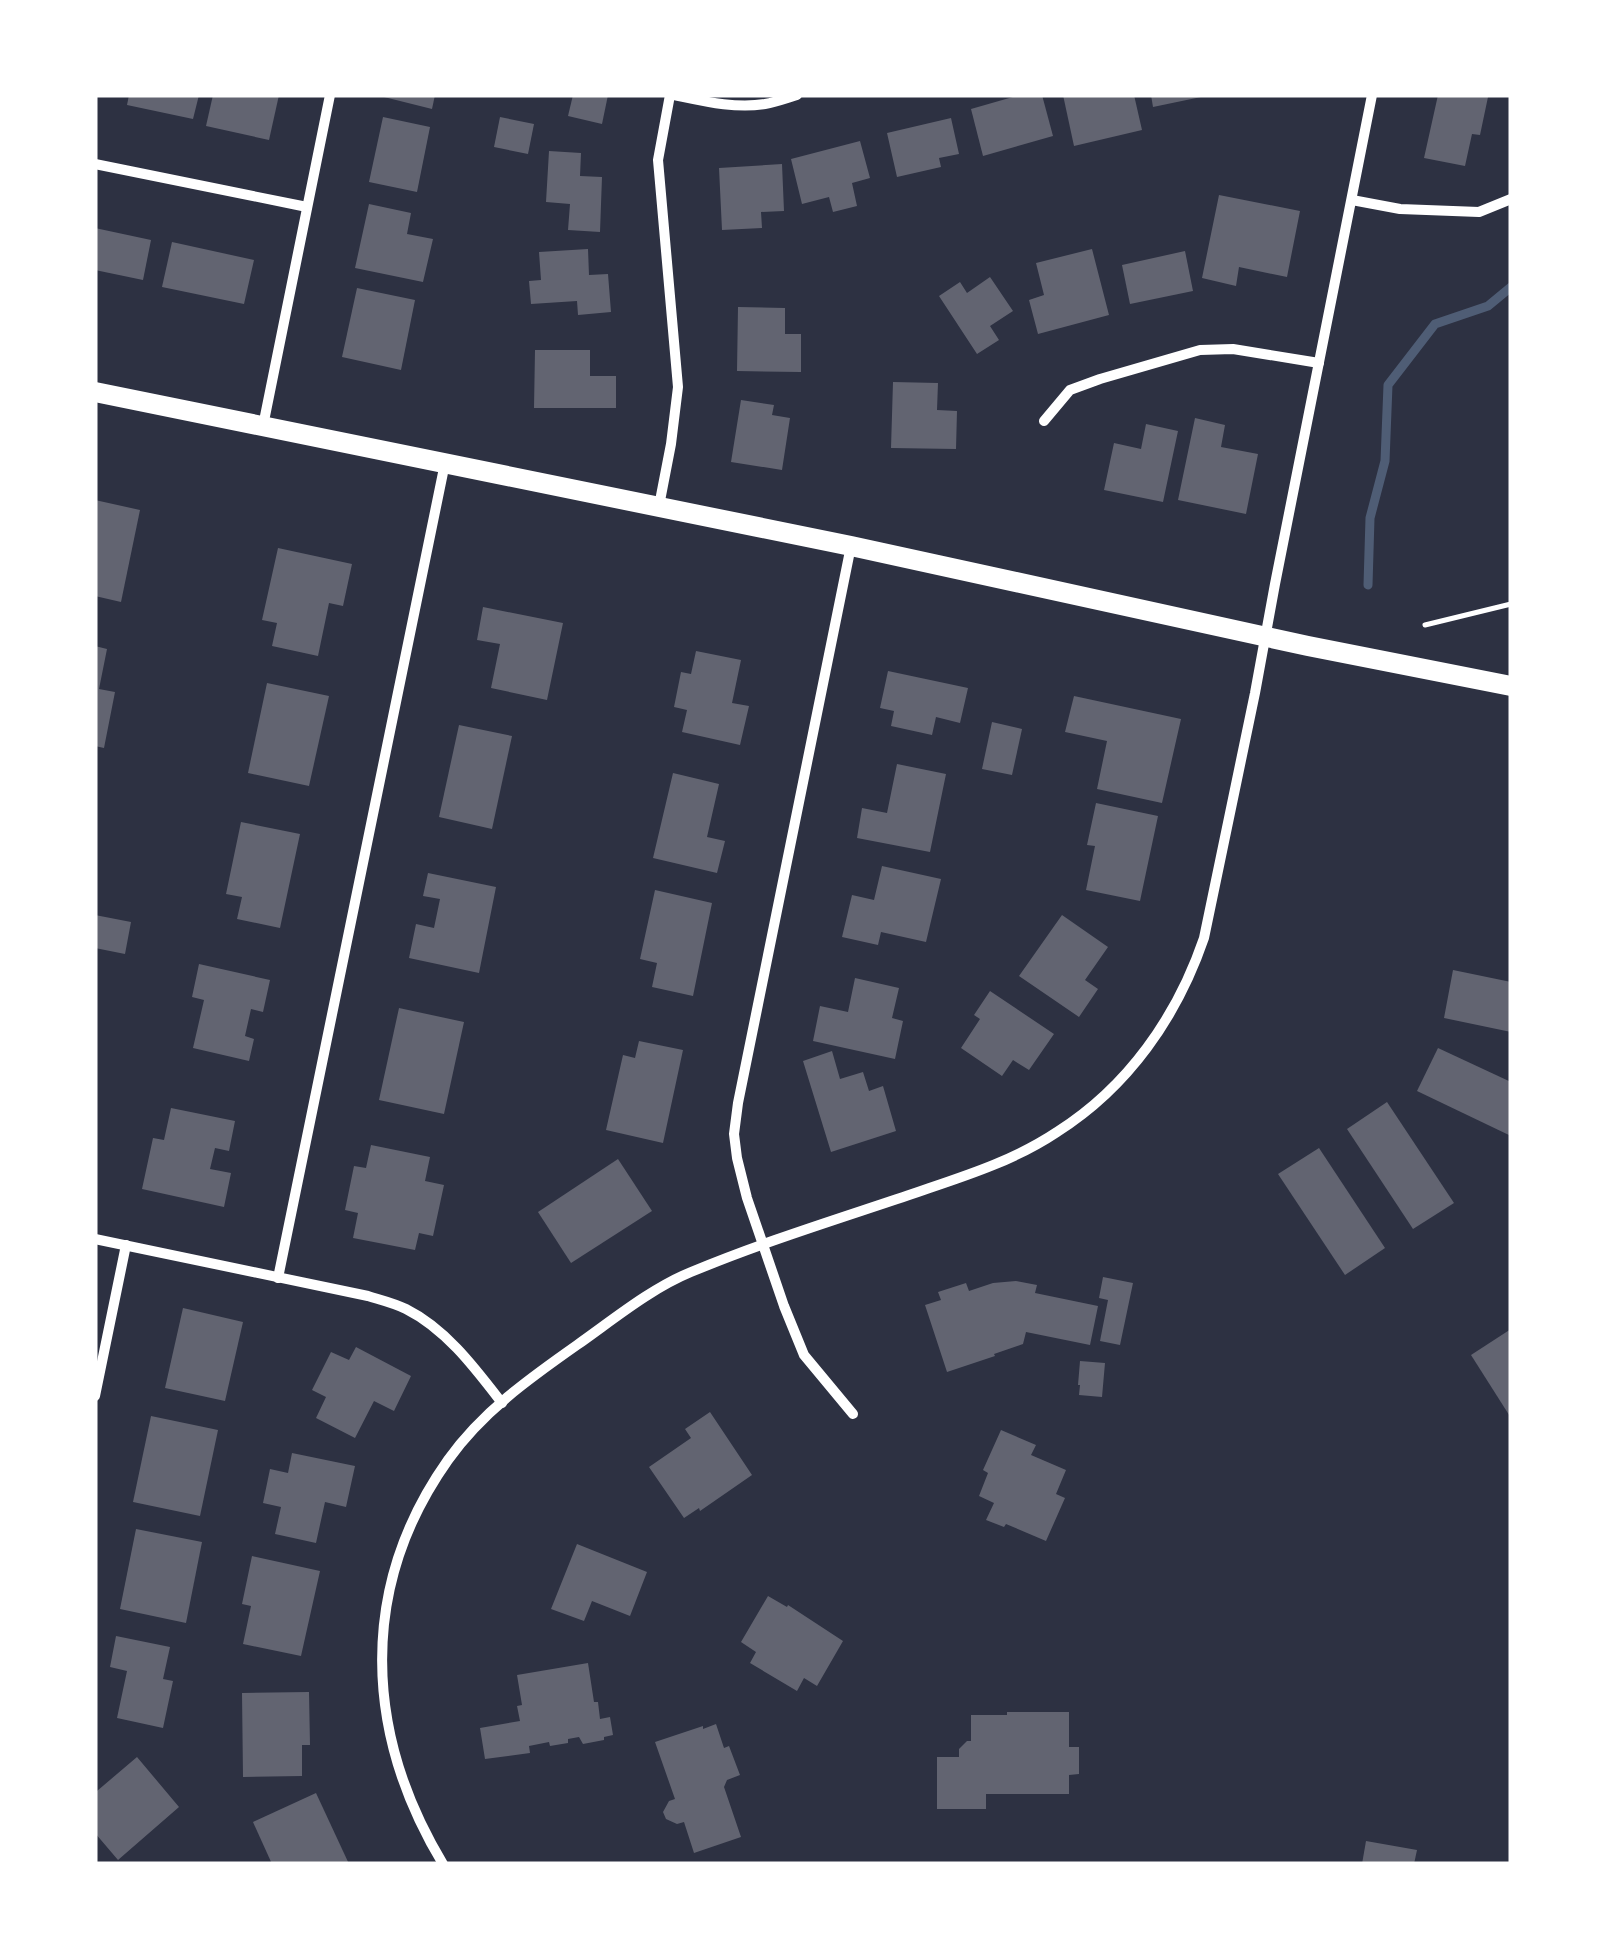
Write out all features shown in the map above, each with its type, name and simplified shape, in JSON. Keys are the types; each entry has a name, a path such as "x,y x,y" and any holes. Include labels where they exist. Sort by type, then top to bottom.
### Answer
{"main road":[{"path":"95,392 852,546 1511,686"}],"street":[{"path":"263,426 330,95"},
{"path":"659,507 678,387 658,160 672,95 740,105 765,104 797,95"},
{"path":"443,1864 414,1812 400,1774 384,1703 384,1622 391,1578 405,1538 449,1459 477,1426 520,1386 649,1294 688,1274 1026,1152 1097,1103 1145,1052 1170,1016 1204,938 1372,95"},
{"path":"95,164 308,206"},
{"path":"1352,200 1400,208 1479,212 1511,200"},
{"path":"1044,421 1070,390 1200,350 1233,349 1319,363"},
{"path":"278,1278 445,464"},
{"path":"852,546 734,1134 737,1158 763,1245 804,1355 853,1414"},
{"path":"95,1239 368,1296 405,1308 436,1328 502,1402"},
{"path":"95,1396 126,1245"}],"path":[{"path":"1424,624 1511,604"}],"building":[{"path":"129,95 199,95 193,119 127,105"},
{"path":"213,95 279,95 269,140 206,126"},
{"path":"376,95 435,95 432,109"},
{"path":"573,95 608,95 602,124 568,116"},
{"path":"1020,95 1042,95 1053,136 983,156 971,109"},
{"path":"1063,95 1134,95 1142,130 1074,146"},
{"path":"1151,95 1201,95 1201,97 1153,107"},
{"path":"1438,95 1488,97 1480,135 1472,134 1465,166 1424,158"},
{"path":"383,117 430,127 417,192 369,182"},
{"path":"500,117 534,124 528,154 494,147"},
{"path":"951,118 959,154 939,158 941,167 897,177 887,133"},
{"path":"860,141 870,178 852,183 857,206 833,212 829,197 802,204 791,159"},
{"path":"549,151 581,153 580,176 602,177 600,232 568,230 570,204 546,202"},
{"path":"782,164 784,211 761,212 762,228 722,230 719,168"},
{"path":"1219,195 1300,211 1287,277 1239,267 1236,286 1202,278"},
{"path":"369,204 411,213 407,234 433,239 423,282 355,268"},
{"path":"95,228 151,240 143,280 95,270"},
{"path":"172,242 254,260 244,304 162,287"},
{"path":"588,249 589,275 608,274 611,312 578,315 577,301 531,304 529,281 541,280 539,252"},
{"path":"1092,249 1109,315 1038,334 1029,300 1044,295 1036,263"},
{"path":"1185,251 1193,291 1130,304 1122,265"},
{"path":"990,277 1013,311 990,326 999,340 977,354 939,296 960,282 967,293"},
{"path":"357,288 415,300 401,370 342,357"},
{"path":"738,307 785,308 785,334 801,334 801,372 737,371"},
{"path":"535,350 590,350 590,376 616,376 616,408 534,408"},
{"path":"893,382 938,383 937,410 957,411 956,449 891,448"},
{"path":"741,400 774,405 772,415 790,418 782,470 731,462"},
{"path":"1195,418 1225,425 1221,447 1258,454 1246,514 1178,500"},
{"path":"1146,424 1178,431 1163,502 1104,490 1114,443 1141,449"},
{"path":"95,500 140,510 121,602 95,596"},
{"path":"278,548 352,564 343,606 329,603 318,656 272,646 277,623 262,620"},
{"path":"483,607 563,623 547,700 491,688 500,644 477,640"},
{"path":"95,646 107,649 99,689 115,692 104,748 95,746"},
{"path":"696,651 741,660 732,703 749,706 740,745 682,732 687,710 674,707 681,672 691,674"},
{"path":"888,671 968,688 960,723 936,717 932,735 891,726 894,711 880,708"},
{"path":"267,683 329,696 309,786 248,773"},
{"path":"1074,696 1181,719 1162,803 1097,789 1107,741 1065,732"},
{"path":"992,722 1022,729 1012,775 982,769"},
{"path":"459,725 512,736 492,829 439,817"},
{"path":"897,764 946,774 930,852 857,838 862,808 887,813"},
{"path":"673,773 719,784 707,837 725,841 717,873 653,858"},
{"path":"1096,803 1158,816 1140,901 1086,890 1095,846 1087,845"},
{"path":"241,822 300,834 280,928 237,919 242,897 226,894"},
{"path":"882,866 941,879 926,942 881,932 878,945 842,937 852,895 874,900"},
{"path":"428,873 496,887 479,973 409,958 416,924 434,928 440,899 423,896"},
{"path":"655,890 712,903 693,996 652,987 657,963 640,959"},
{"path":"95,915 131,922 125,954 95,948"},
{"path":"1062,915 1108,947 1085,980 1098,989 1079,1017 1019,976"},
{"path":"199,964 270,980 263,1012 251,1009 245,1036 254,1039 249,1061 193,1048 204,1000 192,997"},
{"path":"1453,970 1511,982 1511,1032 1444,1018"},
{"path":"855,978 899,988 892,1018 903,1021 895,1059 813,1041 820,1006 848,1012"},
{"path":"990,991 1054,1034 1029,1070 1013,1060 1002,1076 961,1048 980,1019 974,1015"},
{"path":"399,1008 464,1022 444,1114 379,1100"},
{"path":"639,1041 683,1050 663,1143 606,1130 623,1055 635,1058"},
{"path":"1438,1048 1511,1082 1511,1136 1417,1091"},
{"path":"832,1051 840,1079 863,1072 869,1091 883,1086 896,1131 831,1152 803,1061"},
{"path":"1387,1102 1454,1203 1413,1229 1347,1129"},
{"path":"171,1108 235,1121 229,1151 215,1148 210,1169 231,1173 224,1207 142,1189 153,1138 164,1140"},
{"path":"371,1145 430,1157 425,1181 444,1185 433,1236 419,1233 415,1250 353,1238 358,1213 345,1210 354,1166 366,1168"},
{"path":"1319,1148 1385,1248 1345,1275 1278,1174"},
{"path":"618,1159 652,1211 571,1263 538,1212"},
{"path":"1103,1277 1133,1283 1120,1345 1100,1341 1108,1300 1099,1298"},
{"path":"1016,1281 1037,1285 1035,1293 1098,1306 1090,1345 1026,1332 1023,1344 947,1372 925,1305 941,1300 938,1292 966,1283 969,1291"},
{"path":"183,1308 243,1322 225,1401 165,1388"},
{"path":"1511,1329 1511,1418 1471,1355"},
{"path":"356,1347 411,1376 394,1411 374,1401 355,1438 316,1418 326,1397 312,1390 331,1352 349,1360"},
{"path":"1080,1361 1105,1363 1102,1397 1079,1395"},
{"path":"710,1412 752,1475 684,1518 649,1467 691,1438 685,1429"},
{"path":"151,1416 218,1430 200,1516 133,1502"},
{"path":"1001,1430 1036,1445 1031,1455 1066,1470 1056,1494 1065,1498 1046,1541 986,1520 994,1503 979,1496 988,1473 983,1470"},
{"path":"292,1453 355,1466 346,1507 325,1502 316,1543 275,1534 281,1507 263,1503 270,1469 288,1473"},
{"path":"136,1529 202,1542 186,1623 120,1609"},
{"path":"577,1544 647,1572 630,1616 592,1601 584,1621 551,1609"},
{"path":"252,1556 320,1571 301,1656 243,1644 251,1606 242,1604"},
{"path":"768,1596 843,1641 817,1686 804,1678 797,1691 750,1663 756,1652 741,1642"},
{"path":"116,1636 170,1647 163,1679 173,1681 163,1728 117,1718 127,1671 110,1667"},
{"path":"588,1663 594,1702 598,1702 600,1719 610,1717 613,1735 583,1744 579,1737 550,1746 549,1742 529,1746 530,1753 485,1759 480,1728 520,1721 517,1706 522,1705 517,1675"},
{"path":"309,1692 310,1745 302,1745 302,1776 243,1777 242,1693"},
{"path":"1069,1712 1069,1747 1079,1747 1079,1774 1069,1775 1069,1794 986,1794 986,1809 937,1809 937,1757 959,1757 959,1749 971,1741 971,1715"},
{"path":"716,1724 740,1775 727,1780 724,1787 741,1837 694,1853 684,1822 677,1824 666,1819 663,1812 669,1801 675,1799 655,1742"},
{"path":"137,1757 179,1807 118,1860 95,1833 95,1788 97,1791"},
{"path":"316,1793 349,1864 272,1864 253,1822"},
{"path":"1366,1841 1417,1850 1414,1864 1362,1864"}],"waterway":[{"path":"1368,585 1370,518 1385,461 1388,385 1435,324 1488,306 1511,287"}]}
